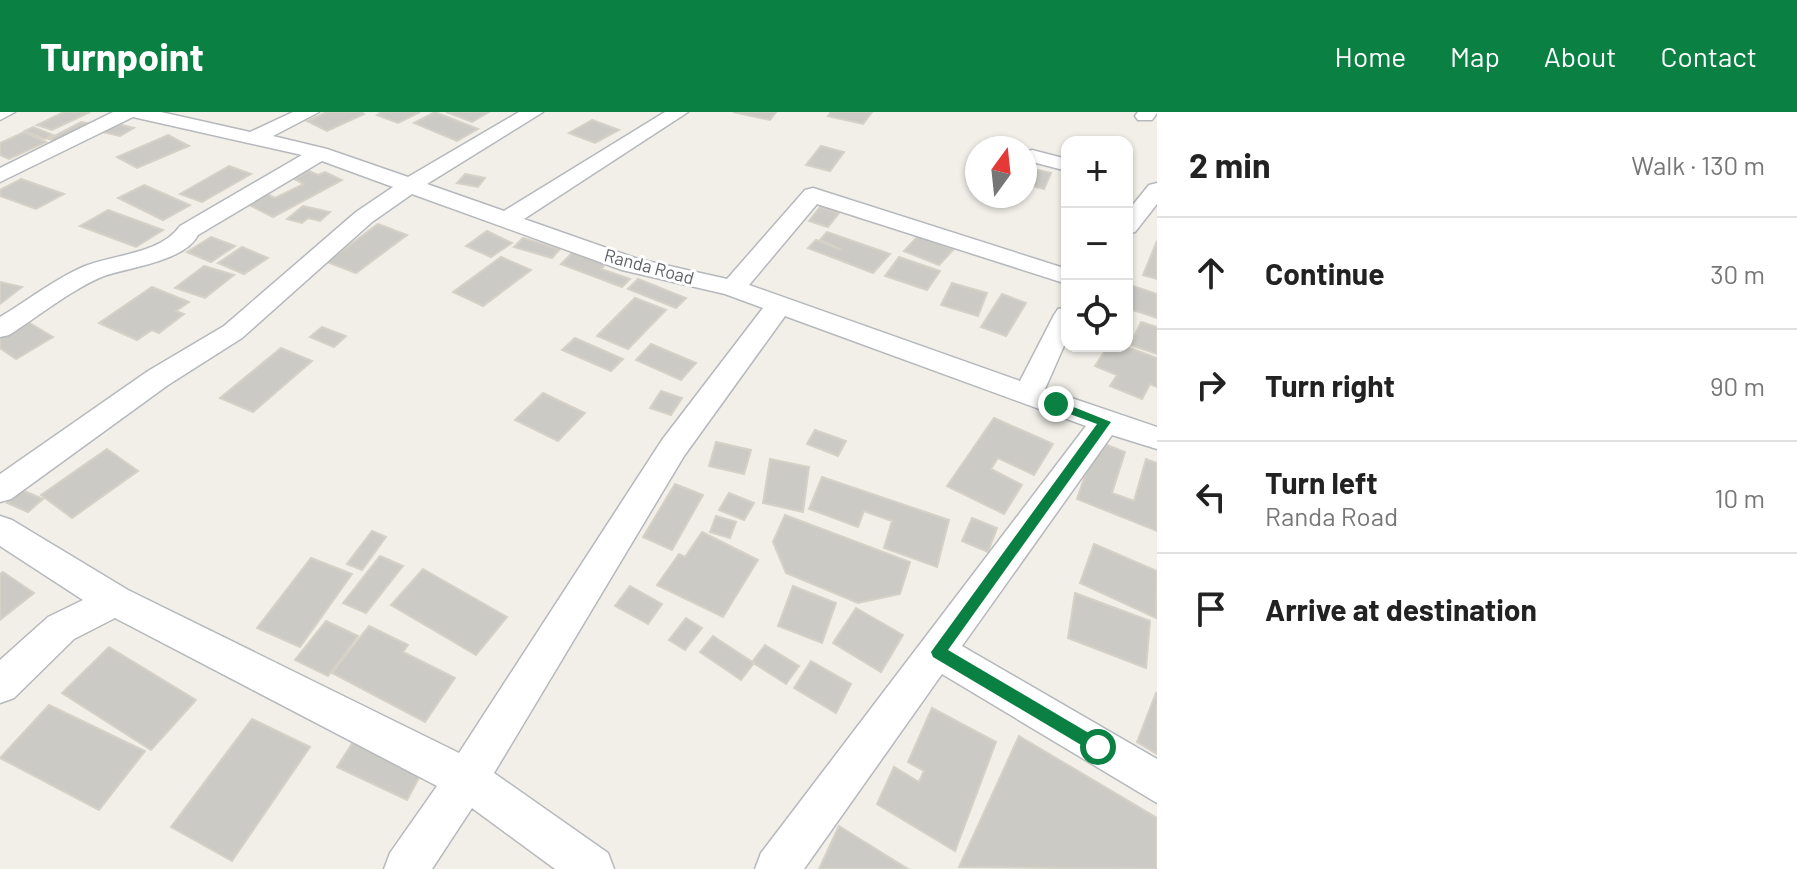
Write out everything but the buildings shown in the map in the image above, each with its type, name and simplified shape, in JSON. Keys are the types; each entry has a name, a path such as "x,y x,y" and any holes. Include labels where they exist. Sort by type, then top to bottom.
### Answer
{"street":[{"path":"0,176 128,112"},
{"name":"Randa Road","path":"135,112 320,153 661,274 733,288 1028,395 1157,438"},
{"path":"255,137 309,112"},
{"path":"0,490 158,378 233,332 364,217 409,186 533,112"},
{"path":"506,220 678,112"},
{"path":"0,329 92,272 183,241 188,231 320,153"},
{"path":"1037,157 1061,163"},
{"path":"1133,217 1152,187"},
{"path":"733,288 813,195 1061,275"},
{"path":"406,869 467,779 673,448 779,305"},
{"path":"1028,395 1042,360 1061,326"},
{"path":"777,869 1105,422"},
{"path":"0,529 115,601 467,779 592,869"},
{"path":"0,685 61,628 115,601"},
{"path":"938,652 1157,782"}],"route":[{"path":"1056,404 1105,422 938,652 1098,747"}]}
